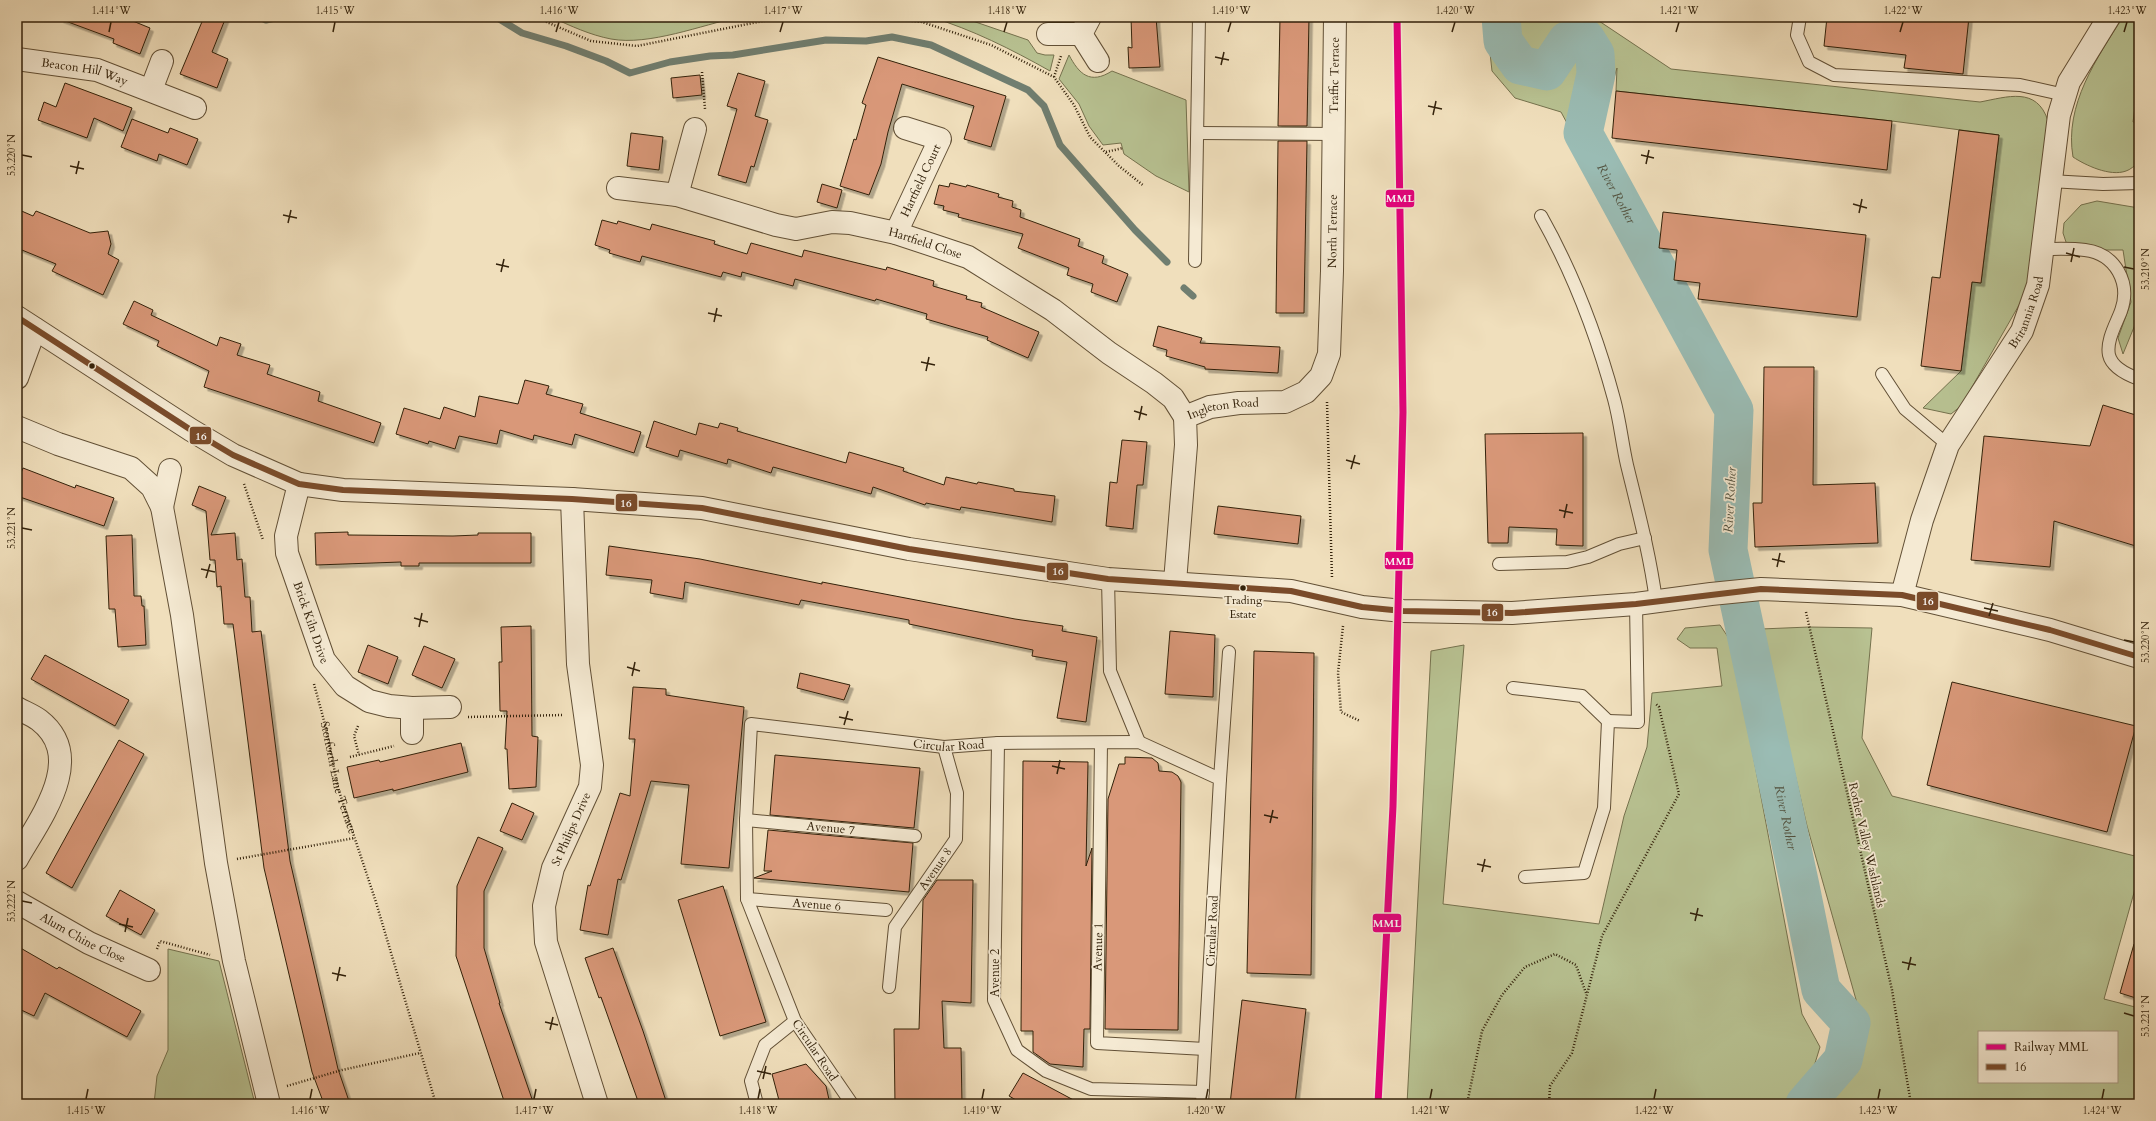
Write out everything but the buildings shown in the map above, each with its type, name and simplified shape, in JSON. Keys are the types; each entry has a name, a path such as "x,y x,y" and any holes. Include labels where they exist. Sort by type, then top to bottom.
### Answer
{"street":[{"name":"Traffic Terrace","path":"1335,17 1335,134"},
{"name":"Britannia Road","path":"1902,595 1922,520 1948,445 2022,331 2038,285 2059,115 2069,82 2109,17"},
{"path":"1048,34 1085,26 1098,61"},
{"name":"Beacon Hill Way","path":"17,59 97,70 195,108"},
{"path":"151,90 162,61"},
{"name":"Hartfield Court","path":"896,233 940,139 905,128"},
{"path":"677,195 695,129"},
{"name":"North Terrace","path":"1329,329 1335,134"},
{"name":"Hartfield Close","path":"618,188 677,195 776,225 796,228 832,222 896,233 968,257 1053,310 1109,354 1154,383 1173,398 1186,417"},
{"path":"17,317 191,430 233,455 299,484 342,490 572,499 702,508 909,549 1108,579 1175,582 1291,591 1362,608 1389,610 1457,613 1512,613 1646,603 1761,589 1902,595 2050,630 2139,657"},
{"path":"17,378 35,329"},
{"name":"Ingleton Road","path":"1175,582 1186,445 1186,417 1210,407 1239,403 1284,402 1306,392 1322,376 1329,354 1329,329"},
{"path":"17,427 58,444 131,468 152,487 162,507 182,615 216,863 234,961 268,1098"},
{"path":"162,507 170,470"},
{"name":"Brick Kiln Drive","path":"299,484 286,536 287,553 324,660 345,686 370,701 389,706 412,708 450,707"},
{"name":"St Philips Drive","path":"572,499 578,664 592,766 590,787 553,868 544,906 546,942 597,1104"},
{"path":"17,708 38,720 51,733 58,748 61,770 57,787 17,859"},
{"path":"412,708 412,733"},
{"name":"Alum Chine Close","path":"17,902 89,943 149,970"}],"lane":[{"path":"1195,261 1199,17"},
{"path":"1800,17 1797,36 1809,62 1834,75 2020,84 2065,95"},
{"path":"1198,133 1335,134"},
{"path":"2050,181 2103,184 2139,183"},
{"path":"1513,688 1582,696 1608,721 1638,722 1637,689 1646,603 1652,566 1627,463 1615,401 1602,358 1561,251 1541,216"},
{"path":"2042,249 2086,250 2108,259 2117,267 2122,277 2124,297 2110,339 2109,355 2112,362 2119,368 2139,379"},
{"path":"1882,374 1905,409 1948,445"},
{"path":"1499,564 1567,562 1588,557 1619,544 1645,538"},
{"path":"1108,579 1110,671 1139,742"},
{"path":"1220,779 1229,652"},
{"path":"1525,877 1584,873 1604,808 1608,721"},
{"name":"Circular Road","path":"852,1104 795,1021 747,900 746,820 751,724 944,747 998,744 1139,742 1220,779 1202,1098"},
{"name":"Avenue 1","path":"1101,743 1097,1043 1205,1049"},
{"name":"Avenue 2","path":"998,744 994,1000 1017,1050 1046,1072 1091,1089 1202,1098"},
{"name":"Avenue 8","path":"888,987 895,927 956,840 957,793 944,747"},
{"name":"Avenue 7","path":"746,820 915,836"},
{"name":"Avenue 6","path":"747,900 886,910"},
{"path":"757,1104 751,1081 765,1045 795,1021"}],"path":[{"path":"535,17 591,41 637,46 763,20 815,17"},
{"path":"876,17 889,17 922,22 991,45 1054,77 1074,105 1090,137 1119,166 1144,186"},
{"path":"695,129 706,119 702,72"},
{"path":"1105,152 1123,148"},
{"path":"1322,376 1328,404 1333,576 1336,601 1338,673 1341,712 1360,721"},
{"path":"233,455 264,544"},
{"name":"Rother Valley Washlands","path":"1802,590 1892,990 1911,1104"},
{"name":"Storforth Lane Terrace","path":"313,683 326,728 338,788 355,838 436,1104"},
{"path":"1550,1104 1550,1086 1572,1053 1602,936 1679,794 1659,706 1637,689"},
{"path":"450,707 464,717 584,715"},
{"path":"358,726 354,736 359,755"},
{"path":"350,757 392,747 400,743 412,743 412,733"},
{"path":"216,863 355,838"},
{"path":"149,970 160,941 234,961"},
{"path":"1467,1104 1482,1031 1502,995 1525,967 1555,954 1576,965 1587,994"},
{"path":"268,1098 342,1070 420,1053"}],"green space":[{"path":"551,17 739,17 675,34 642,40 626,40 611,39 596,35"},
{"path":"931,17 961,17 1028,40 1037,53 1054,55 1050,71 992,41 947,22"},
{"path":"1486,17 1593,17 1671,69 1980,102 2020,96 2029,98 2037,103 2043,110 2048,121 2030,286 1961,406 1951,414 1923,408 1961,371 1972,282 1981,283 1999,135 1892,121 1616,91 1617,68 1598,131 1568,125 1561,112 1515,98 1492,71"},
{"path":"2123,17 2139,17 2139,79 2133,122 2139,123 2139,163 2128,170 2113,172 2091,167 2073,157 2071,138 2073,119 2085,83 2093,66"},
{"path":"1069,55 1081,72 1091,77 1104,75 1112,71 1186,100 1189,192 1156,176 1124,154 1121,143 1103,145 1089,126 1079,104 1059,79"},
{"path":"2097,201 2139,208 2139,315 2123,354 2118,338 2131,302 2123,250 2076,250 2067,245 2063,233 2064,223 2081,205"},
{"path":"1720,625 1732,643 1802,1014 1820,1047 1812,1073 1787,1104 1407,1104 1431,651 1464,645 1443,904 1599,924 1624,816 1647,747 1652,693 1722,686 1717,648 1690,648 1677,639 1685,628"},
{"path":"1809,627 1872,628 1862,738 1892,796 2139,857 2139,875 2104,999 2139,1008 2139,1104 1830,1104 1859,1055 1866,1035 1807,826 1761,629"},
{"path":"168,949 219,961 255,1104 154,1104 157,1076 168,1050"}],"waterway":[{"path":"260,17 266,20 279,17"},
{"path":"496,17 522,33 566,46 606,61 630,73 670,62 710,56 733,55 826,40 866,41 892,37 931,45 1028,90 1044,106 1060,145 1135,230 1167,262"},
{"name":"River Rother","path":"1501,17 1503,41 1520,65 1547,71 1567,41 1585,38 1595,54 1596,74 1583,133 1734,410 1728,550 1821,990 1851,1023 1843,1060 1805,1104"},
{"path":"1184,288 1193,296"}],"rail line":[{"name":"MML","path":"1378,1104 1393,806 1403,412 1397,17"}],"transit line":[{"name":"16","path":"17,317 191,430 233,455 299,484 343,490 572,499 702,508 909,549 1108,579 1291,591 1362,607 1403,611 1512,613 1636,604 1761,589 1902,595 2050,630 2139,657"}],"place":[{"name":"Trading Estate","path":"1243,588"}]}
